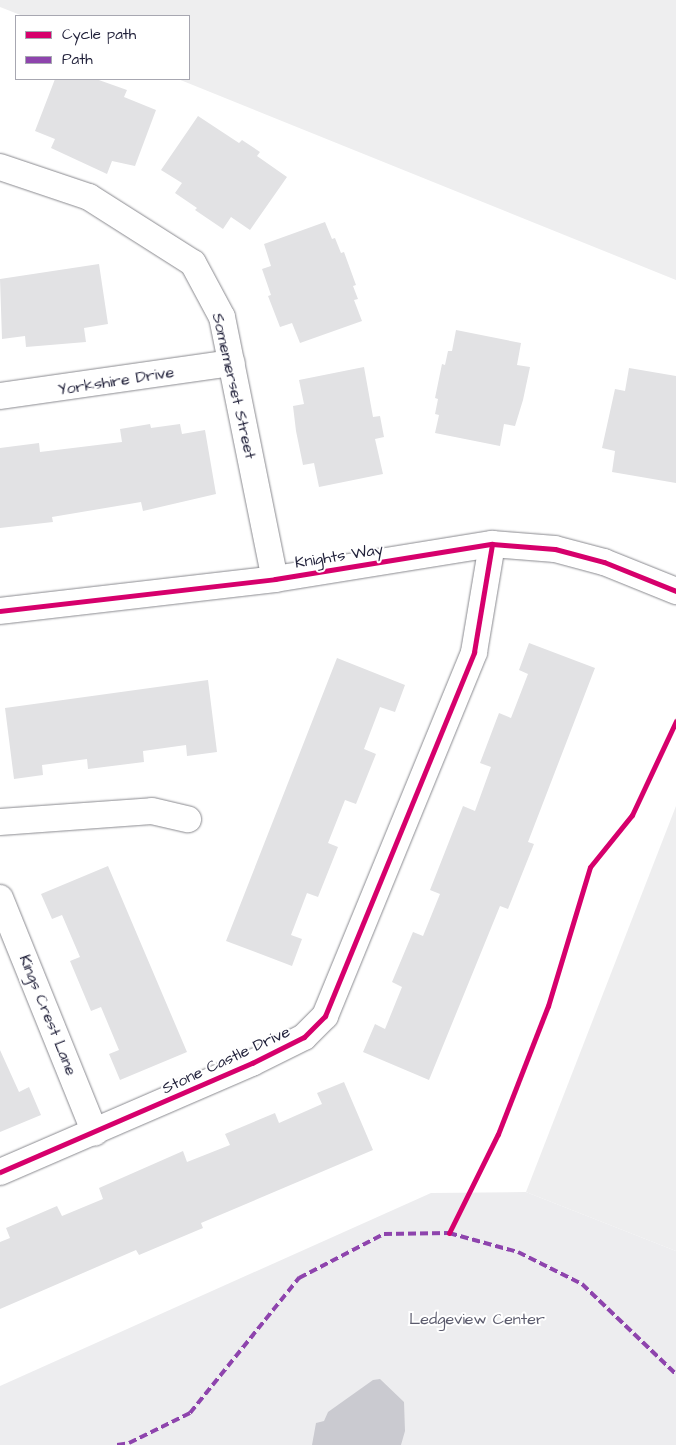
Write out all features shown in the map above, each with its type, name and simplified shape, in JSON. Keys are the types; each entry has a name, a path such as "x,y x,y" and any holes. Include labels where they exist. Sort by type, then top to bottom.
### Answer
{"street":[{"name":"Somemerset Street","path":"0,167 89,198 193,263 222,317 275,579"},
{"name":"Yorkshire Drive","path":"0,396 232,363"},
{"name":"Knights Way","path":"0,611 275,579 492,544 555,549 604,562 676,591"},
{"name":"Stone Castle Drive","path":"0,1172 95,1133 304,1037 325,1016 474,652 492,544"},
{"path":"0,822 152,811 188,819"},
{"name":"Kings Crest Lane","path":"0,898 95,1133"}],"shaded area":[{"path":"0,0 676,0 676,280 180,80 190,80 190,15 20,15 0,7"},
{"path":"676,806 676,1251 526,1192"},
{"path":"380,1379 404,1402 405,1431 401,1445 312,1445 316,1423 324,1421 328,1412 373,1380"}],"green space":[{"name":"Ledgeview Center","path":"526,1192 676,1251 676,1445 0,1445 0,1386 431,1193"}],"building":[{"path":"55,80 99,80 127,90 124,97 156,110 135,166 112,161 107,174 51,148 55,139 35,131"},
{"path":"198,116 239,143 242,140 260,152 257,156 287,177 250,230 231,217 223,229 195,210 197,208 175,193 182,183 161,170"},
{"path":"325,222 332,239 335,238 341,253 344,252 356,285 353,286 358,299 354,300 362,321 300,343 292,323 280,327 268,296 271,295 262,269 271,266 264,244"},
{"path":"99,264 108,324 84,328 86,342 26,347 25,336 2,339 0,279"},
{"path":"456,330 521,343 517,365 530,367 515,426 504,424 500,446 435,433 439,415 435,414 438,399 435,398 442,364 445,365 448,351 452,351"},
{"path":"364,367 373,417 380,416 384,437 375,439 383,474 319,487 314,463 303,465 296,431 293,406 304,404 299,380"},
{"path":"629,368 676,376 676,483 612,472 615,451 602,448 615,389 625,391"},
{"path":"150,424 151,428 180,424 182,434 205,430 216,494 143,511 141,502 52,517 53,522 0,528 0,448 39,443 40,452 122,442 120,429"},
{"path":"529,643 595,668 528,842 534,844 508,909 500,906 429,1080 363,1052 375,1024 385,1029 402,987 392,982 413,932 423,936 440,894 430,890 463,806 475,811 491,767 480,763 499,713 511,718 528,674 519,670"},
{"path":"337,658 405,685 395,712 380,707 364,749 376,754 356,804 345,800 328,843 338,847 318,897 307,893 291,935 302,939 292,966 226,941"},
{"path":"208,680 217,752 187,756 186,745 143,751 144,762 88,769 87,759 42,765 43,775 14,779 5,708"},
{"path":"108,866 187,1052 120,1080 109,1054 119,1050 101,1007 91,1011 70,961 80,957 62,915 52,919 41,894"},
{"path":"0,1050 19,1092 29,1087 41,1115 0,1132"},
{"path":"344,1082 373,1150 201,1223 203,1228 139,1255 136,1250 0,1309 0,1242 10,1238 6,1228 57,1206 62,1216 103,1199 99,1188 183,1151 187,1162 230,1145 225,1134 275,1113 279,1123 322,1104 317,1093"}],"marked path":[{"path":"117,1445 129,1443 190,1413 299,1278 384,1234 449,1233 518,1252 582,1284 676,1374"}],"cycle path":[{"path":"0,611 275,579 492,544 555,549 604,562 676,591"},
{"path":"0,1172 252,1063 304,1037 325,1016 474,652 492,544"},
{"path":"449,1233 498,1134 548,1006 590,867 632,815 676,721"}]}
